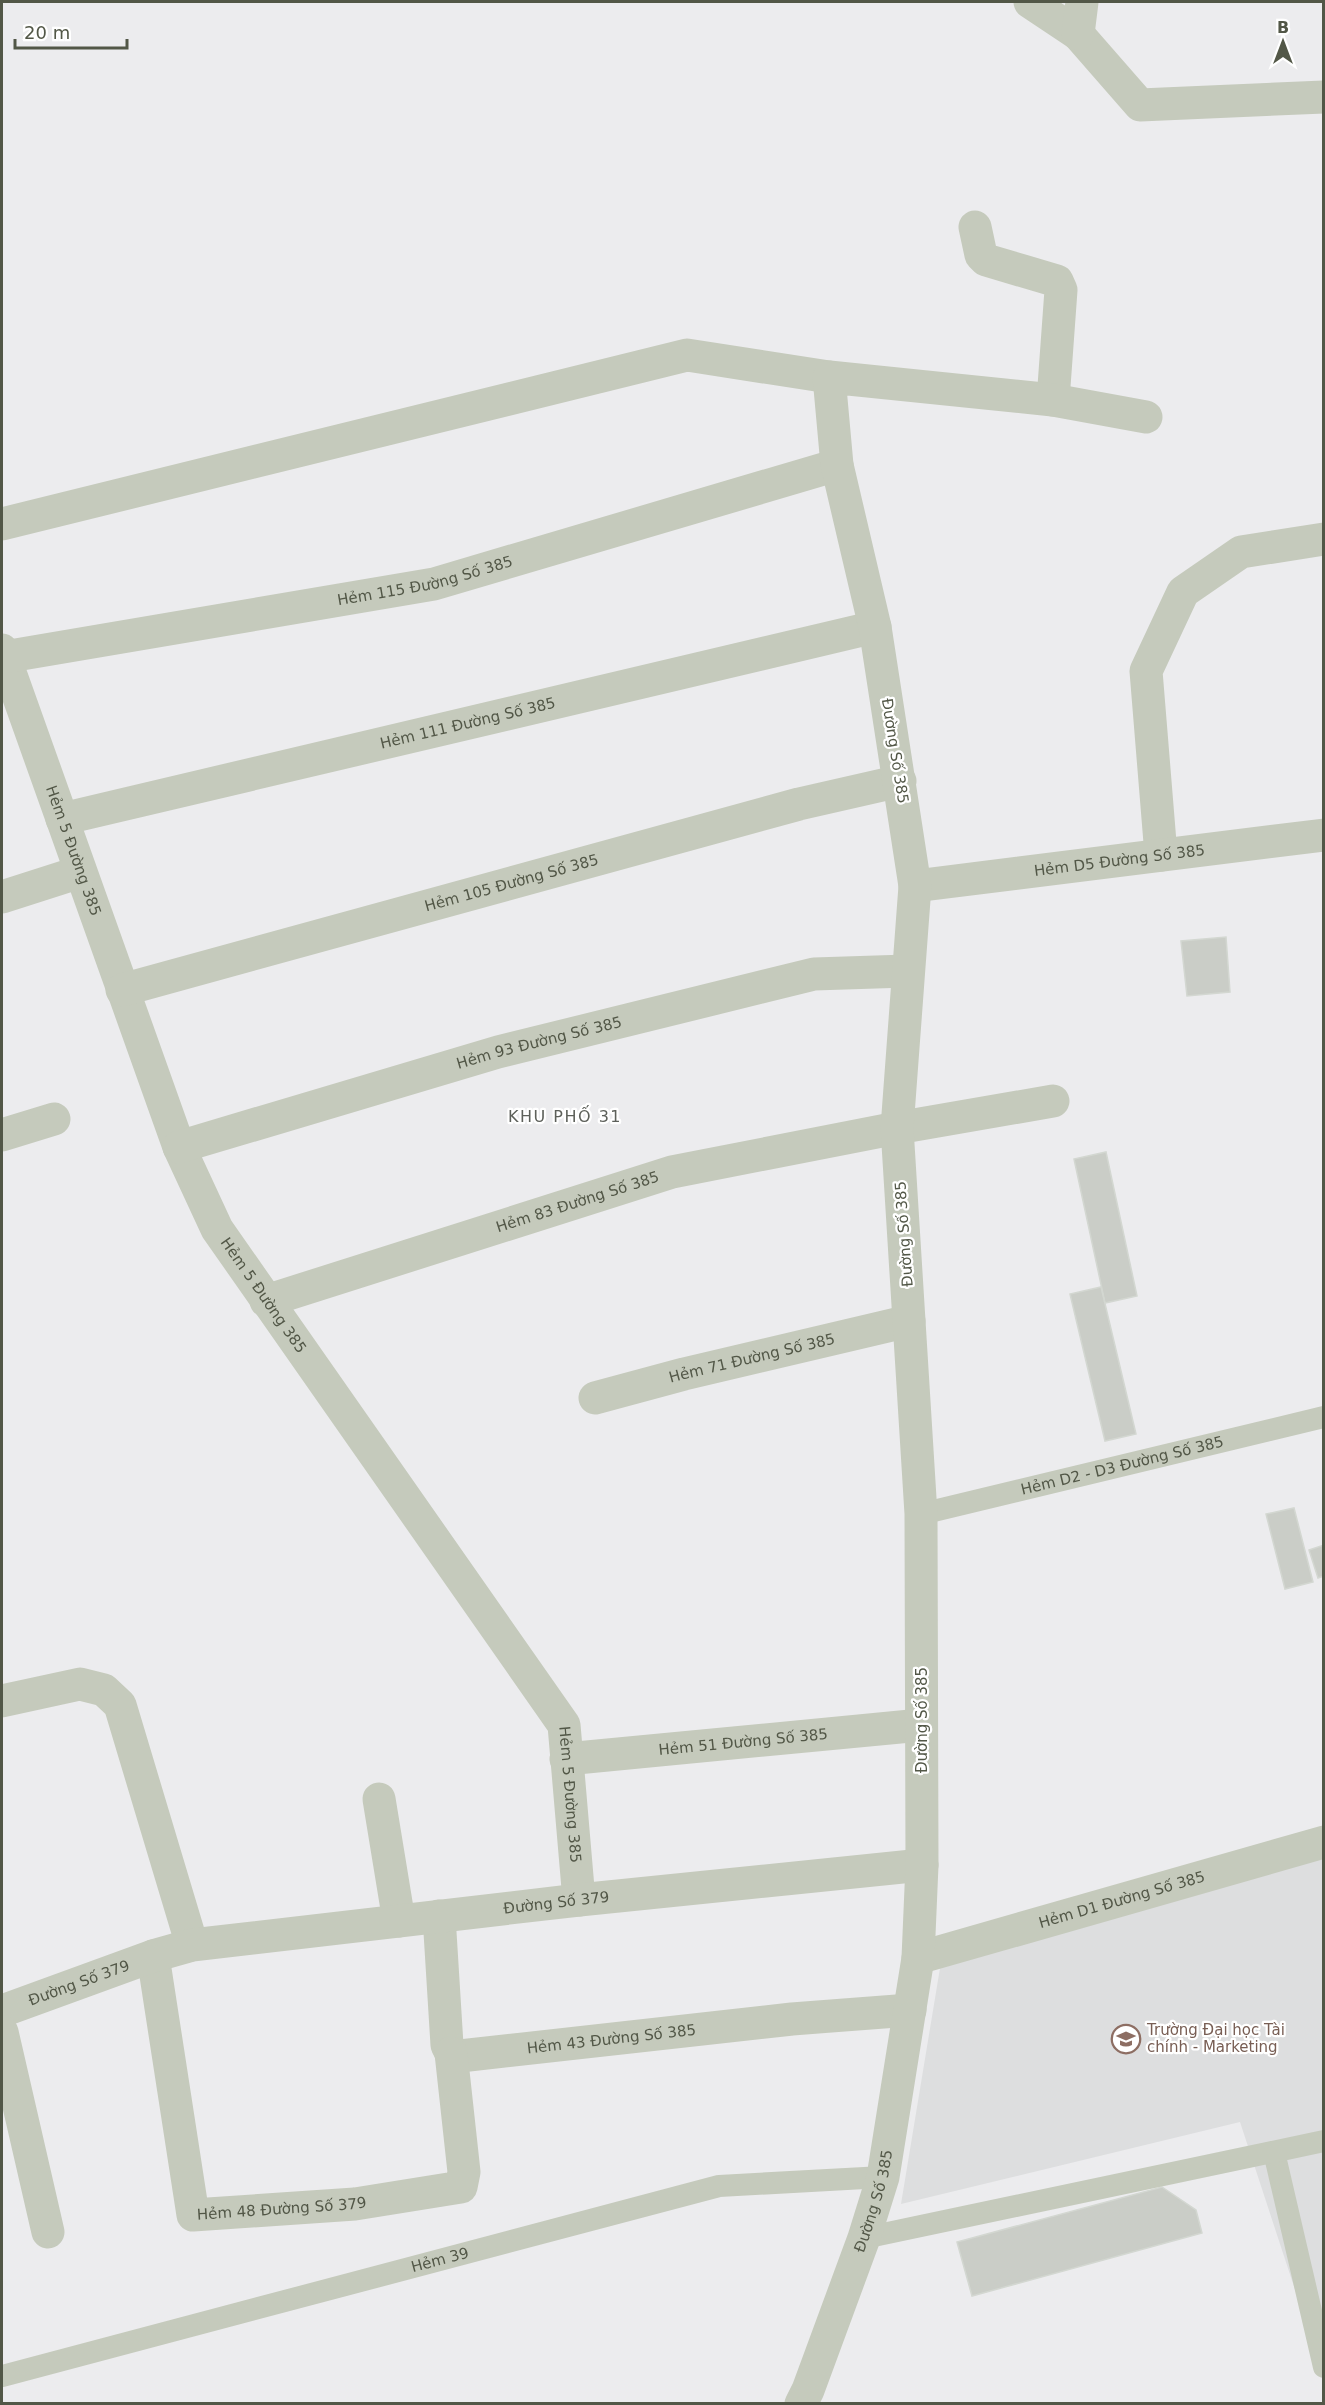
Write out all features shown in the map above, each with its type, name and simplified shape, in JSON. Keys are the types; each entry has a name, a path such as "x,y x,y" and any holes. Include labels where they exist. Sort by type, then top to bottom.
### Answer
{"street":[{"path":"1030,2 1078,33 1140,105 1323,97"},
{"path":"1078,33 1082,2"},
{"path":"975,227 981,255 986,260 1057,281 1060,290 1053,400"},
{"path":"2,524 687,355 829,377 1053,400 1146,417"},
{"name":"Đường Số 385","path":"808,2399 883,2177 918,1958 922,1865 921,1515 897,1128 915,886 875,627 837,465 829,377"},
{"name":"Hẻm 115 Đường Số 385","path":"3,654 434,584 837,465"},
{"path":"1161,855 1146,671 1183,592 1241,552 1323,539"},
{"name":"Hẻm 111 Đường Số 385","path":"62,819 875,627"},
{"name":"Hẻm 5 Đường 385","path":"3,654 179,1147 217,1229 564,1725 579,1900"},
{"name":"Hẻm 105 Đường Số 385","path":"122,990 798,804 900,781"},
{"name":"Hẻm D5 Đường Số 385","path":"915,886 1323,835"},
{"path":"2,897 80,872"},
{"name":"Hẻm 93 Đường Số 385","path":"179,1147 498,1052 814,974 907,971"},
{"name":"Hẻm 83 Đường Số 385","path":"266,1301 672,1172 897,1128 1053,1101"},
{"path":"2,1135 54,1119"},
{"name":"Hẻm 71 Đường Số 385","path":"595,1398 684,1374 909,1321"},
{"path":"2,1701 80,1684 104,1690 120,1705 192,1945"},
{"name":"Hẻm 51 Đường Số 385","path":"566,1759 921,1725"},
{"path":"379,1799 399,1921"},
{"name":"Hẻm D1 Đường Số 385","path":"918,1958 1323,1842"},
{"name":"Đường Số 379","path":"2,2010 153,1956 192,1945 579,1900 922,1865"},
{"path":"439,1916 447,2045 451,2053"},
{"name":"Hẻm 48 Đường Số 379","path":"153,1956 193,2215 355,2204 461,2187 464,2172 451,2053"},
{"name":"Hẻm 43 Đường Số 385","path":"451,2053 460,2056 792,2019 910,2010"},
{"path":"2,2032 48,2232"}],"lane":[{"name":"Hẻm D2 - D3 Đường Số 385","path":"921,1515 1323,1417"},
{"path":"864,2238 1323,2141"},
{"path":"1274,2152 1323,2367"},
{"name":"Hẻm 39","path":"2,2376 719,2186 883,2177"}],"shaded area":[{"name":"Trường Đại học Tài chính - Marketing","path":"1323,1848 1323,2375 1240,2122 901,2204 942,1956"}],"building":[{"path":"1226,937 1230,992 1187,996 1181,941"},
{"path":"1106,1152 1137,1296 1105,1303 1074,1159"},
{"path":"1101,1287 1136,1434 1105,1441 1070,1294"},
{"path":"1294,1508 1313,1582 1285,1589 1266,1514"},
{"path":"1324,1545 1324,1576 1318,1578 1309,1550"},
{"path":"1162,2187 1196,2210 1202,2233 972,2296 957,2242"}],"place":[{"name":"Trường Đại học Tài chính - Marketing","path":"1126,2039"}],"district":[{"name":"KHU PHỐ 31","path":"565,1116"}]}
